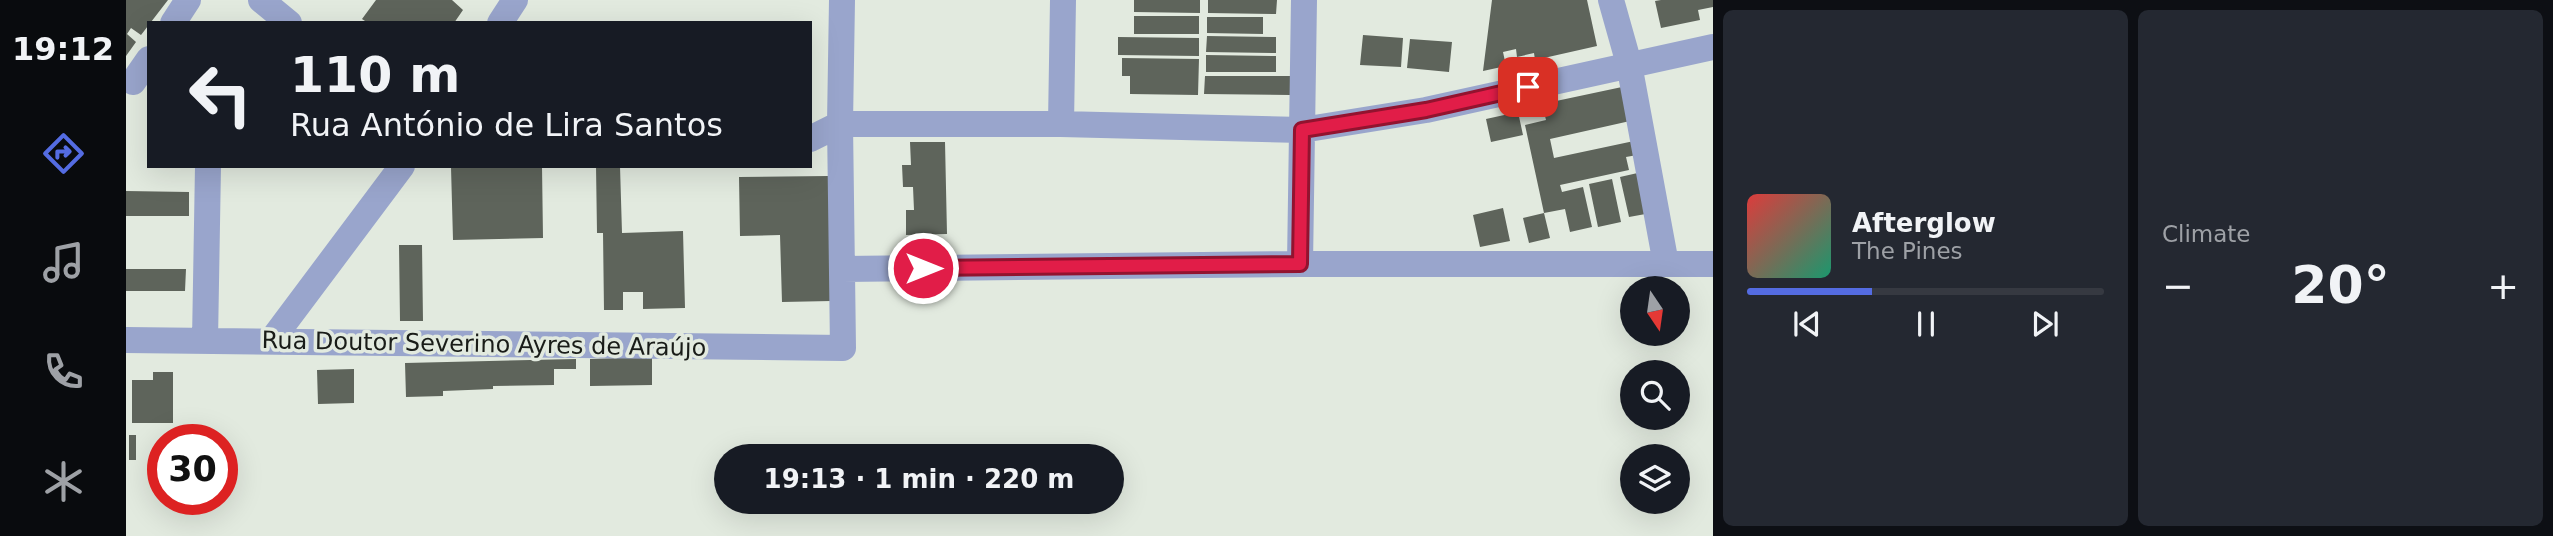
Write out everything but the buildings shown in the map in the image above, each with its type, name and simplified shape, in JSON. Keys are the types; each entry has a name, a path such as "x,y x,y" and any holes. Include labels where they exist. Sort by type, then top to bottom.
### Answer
{"street":[{"path":"174,21 188,0"},
{"path":"261,0 287,21"},
{"path":"501,21 515,0"},
{"path":"842,0 840,124 843,269 1300,264 1713,264"},
{"path":"1061,124 1063,0"},
{"path":"1300,264 1304,0"},
{"path":"1611,0 1629,64 1666,264"},
{"path":"812,138 840,124 1061,124 1302,130 1426,110 1713,47"},
{"path":"136,83 147,63"},
{"path":"205,341 208,168"},
{"path":"271,341 401,168"},
{"name":"Rua Doutor Severino Ayres de Araújo","path":"126,340 843,348 843,269"}],"route":[{"path":"923,268 1300,264 1302,130 1426,110 1528,87"}]}
